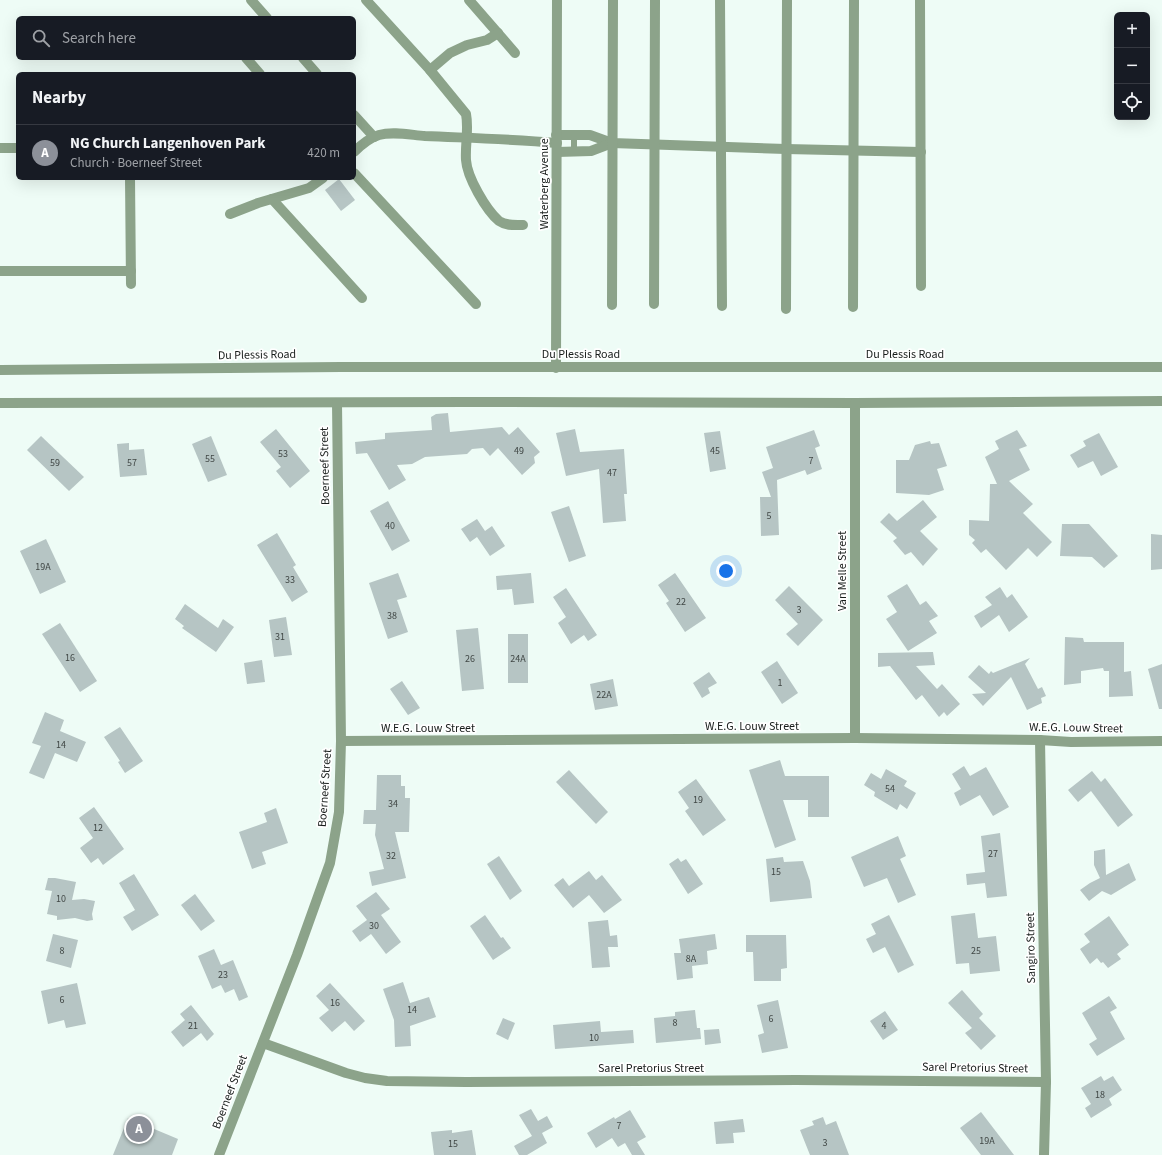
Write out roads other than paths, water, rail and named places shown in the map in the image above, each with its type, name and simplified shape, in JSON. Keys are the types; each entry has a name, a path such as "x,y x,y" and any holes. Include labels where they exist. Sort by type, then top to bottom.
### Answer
{"street":[{"path":"251,0 265,16"},
{"path":"366,0 430,70 466,114 468,122 466,160 470,177 483,201 500,221 509,225 523,225"},
{"path":"469,0 515,53"},
{"name":"Waterberg Avenue","path":"556,368 557,0"},
{"path":"612,305 613,0"},
{"path":"654,304 655,0"},
{"path":"720,0 722,306"},
{"path":"786,309 787,0"},
{"path":"853,307 854,0"},
{"path":"920,0 921,286"},
{"path":"430,70 450,53 467,45 487,40 498,33"},
{"path":"248,60 258,72"},
{"path":"305,60 315,72"},
{"path":"356,117 374,138"},
{"path":"356,150 368,140 380,135 393,133 557,143 574,152 591,151 612,143"},
{"path":"557,143 574,135 590,135 612,143 921,152"},
{"path":"0,148 16,148"},
{"path":"356,175 476,304"},
{"path":"130,180 131,284"},
{"path":"230,214 258,203 309,188 320,180"},
{"path":"272,199 362,298"},
{"path":"0,271 131,271"},
{"name":"Du Plessis Road","path":"0,370 341,367 1162,367"},
{"path":"0,404 482,402 855,403 1162,401"},
{"name":"Boerneef Street","path":"219,1155 263,1043 330,863 339,812 342,741 337,403"},
{"name":"Van Melle Street","path":"855,403 855,738"},
{"name":"W.E.G. Louw Street","path":"342,741 855,738 1040,740 1071,742 1162,741"},
{"name":"Sangiro Street","path":"1040,740 1046,1082 1044,1155"},
{"name":"Sarel Pretorius Street","path":"263,1043 346,1073 365,1078 387,1081 819,1080 1046,1082"}],"lane":[{"path":"574,135 574,152"}],"place":[{"name":"NG Church Langenhoven Park","path":"139,1129"}]}
